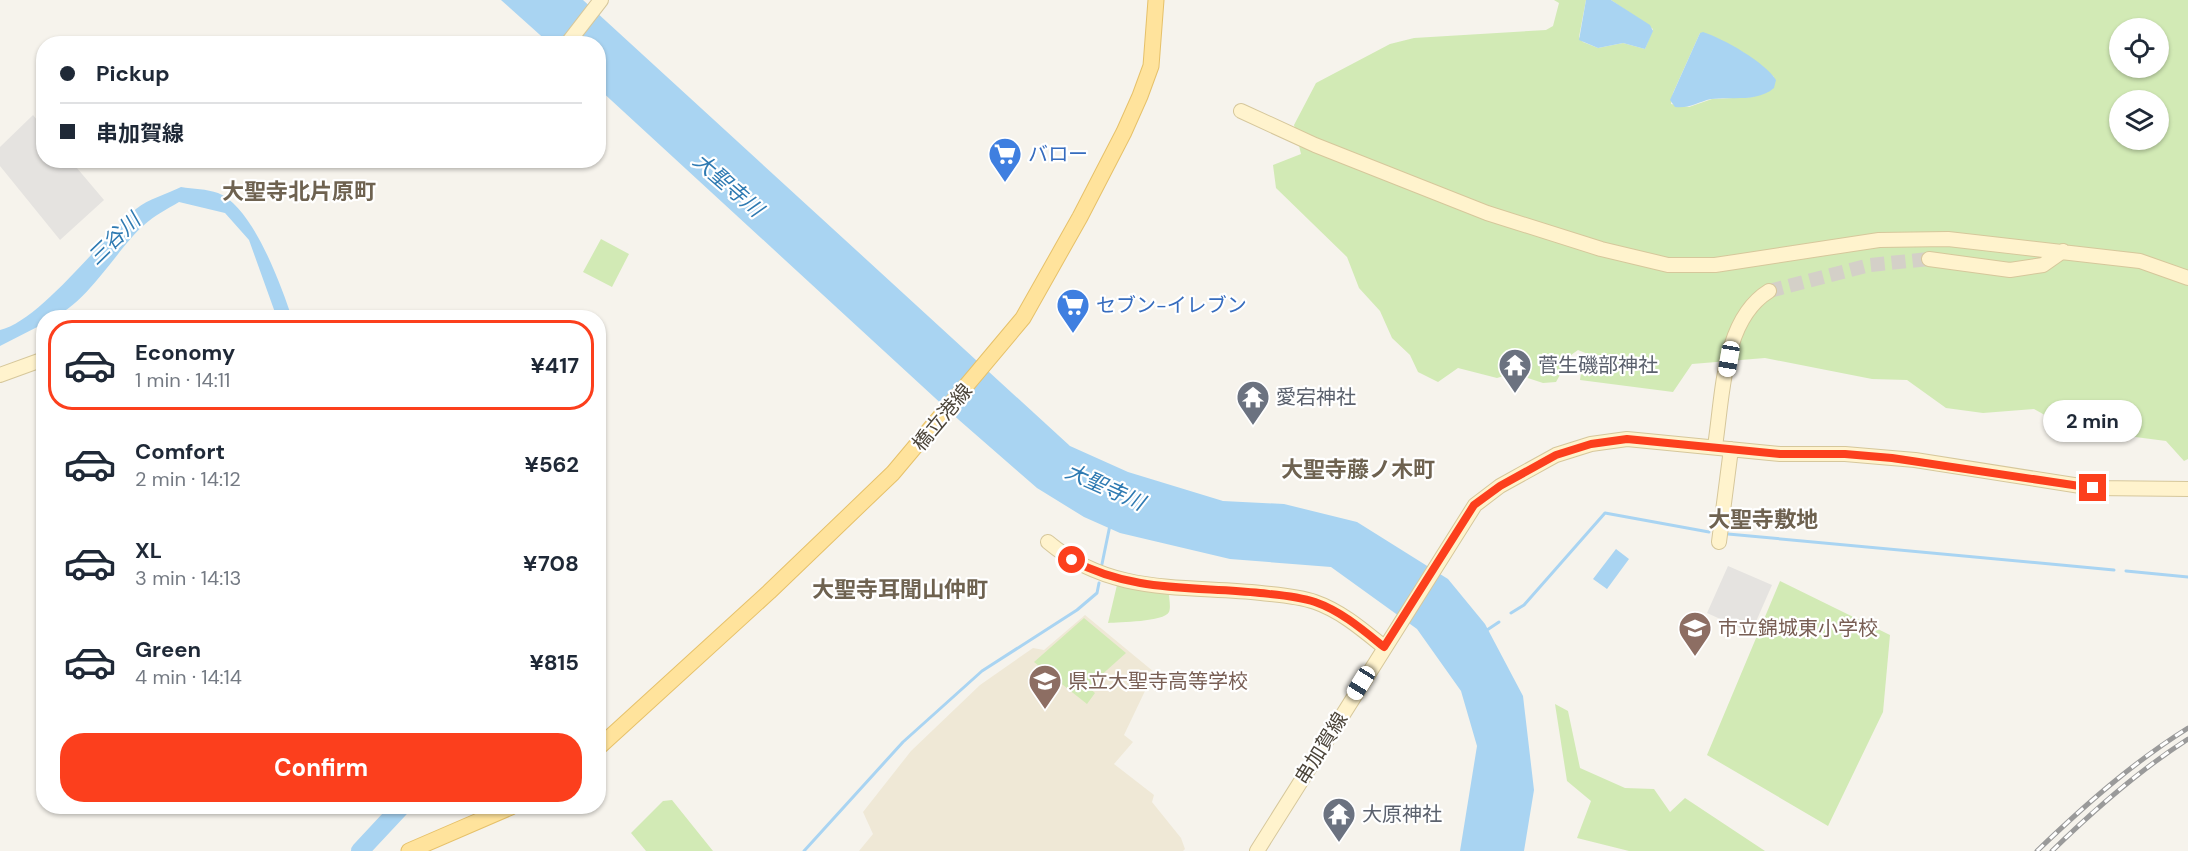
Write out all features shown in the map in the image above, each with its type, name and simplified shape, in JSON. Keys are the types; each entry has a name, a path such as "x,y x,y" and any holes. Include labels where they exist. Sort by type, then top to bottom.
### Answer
{"main road":[{"name":"橋立港線","path":"606,741 770,592 893,473 1001,347 1041,289 1124,132 1151,66 1156,0"},
{"path":"409,851 496,814"}],"street":[{"path":"573,36 601,0"},
{"path":"1241,111 1315,145 1487,213 1600,249 1668,265 1715,265 1860,243 1903,239 1948,239 2140,261 2188,278"},
{"path":"1929,259 2010,270 2043,265 2063,251"},
{"path":"1715,446 1732,340 1749,307 1768,291"},
{"path":"0,375 36,361"},
{"name":"串加賀線","path":"1257,851 1474,505 1486,494 1568,450 1627,439 1731,449 1915,460 2093,488 2188,489"},
{"path":"1719,542 1731,449"},
{"path":"1048,542 1086,567 1130,583 1293,596 1316,602 1342,615 1385,644"}],"shaded area":[{"path":"33,115 36,119 36,168 77,168 104,200 60,240 0,166 0,147"},
{"path":"1728,566 1772,585 1751,633 1707,613"},
{"name":"県立大聖寺高等学校","path":"1085,615 1154,672 1124,735 1133,742 1114,764 1154,795 1152,802 1181,838 1185,849 1183,851 859,851 873,834 863,812 911,751 980,685 1033,648 1044,650"}],"green space":[{"path":"1554,0 1586,0 1579,37 1583,42 1598,48 1623,43 1645,49 1653,29 1611,0 2188,0 2188,459 2184,461 2166,441 2120,435 2086,438 2034,409 1983,413 1946,408 1907,380 1872,379 1765,358 1692,364 1673,392 1580,380 1582,366 1591,358 1588,354 1578,350 1571,355 1556,382 1543,383 1513,373 1497,378 1458,368 1438,382 1418,372 1410,355 1392,338 1380,311 1359,288 1347,257 1276,188 1273,165 1301,154 1294,125 1316,83 1390,44 1414,38 1546,30 1553,26 1559,3","holes":["1700,33 1744,53 1774,77 1753,97 1712,99 1689,107 1671,104 1673,93"]},
{"path":"601,239 629,254 612,287 583,272"},
{"path":"1780,581 1890,635 1883,712 1828,826 1707,755"},
{"path":"1117,585 1169,593 1169,612 1150,620 1108,623"},
{"path":"1084,618 1126,653 1088,687 1095,693 1087,704 1034,662"},
{"path":"1555,704 1568,711 1580,768 1625,788 1654,789 1670,812 1685,798 1765,851 1629,851 1577,838 1591,801 1567,781"},
{"path":"672,800 713,851 646,851 631,833 663,801"}],"water":[{"name":"大聖寺川","path":"501,0 583,0 1070,446 1128,472 1223,501 1284,504 1357,522 1448,579 1485,624 1523,696 1534,790 1524,851 1460,851 1477,746 1461,691 1417,629 1331,567 1230,559 1120,533 1084,517 1037,488 959,420 606,95 606,36 541,36"},
{"path":"1586,0 1611,0 1650,25 1653,31 1645,49 1623,43 1598,48 1579,40"},
{"path":"1703,32 1722,40 1763,66 1776,80 1774,88 1760,96 1711,99 1689,106 1675,107 1670,100 1700,33"},
{"path":"181,187 218,193 231,201 243,214 264,248 289,310 274,310 249,240 225,213 179,202 144,225 71,307 66,310 36,310 36,328 0,346 0,330 16,323 52,295 122,222 141,205"},
{"path":"1616,549 1629,559 1607,589 1593,579"}],"waterway":[{"path":"1511,613 1524,605 1605,513 1709,532"},
{"path":"1102,564 1110,525"},
{"path":"1728,534 2114,570"},
{"path":"2126,571 2188,577"},
{"path":"804,851 903,742 982,671 1077,610 1097,593 1099,583"},
{"path":"1487,630 1499,622"},
{"name":"三谷川","path":"360,851 394,814"}],"tunnel":[{"path":"1769,291 1870,265 1929,259"}],"railway":[{"path":"2037,851 2109,786 2167,741 2188,728"},
{"path":"2052,851 2117,792 2188,739"}],"place":[{"name":"バロー","path":"1005,183"},
{"name":"セブン-イレブン","path":"1073,334"},
{"name":"菅生磯部神社","path":"1515,394"},
{"name":"愛宕神社","path":"1253,426"},
{"name":"市立錦城東小学校","path":"1695,657"},
{"name":"県立大聖寺高等学校","path":"1045,710"},
{"name":"大原神社","path":"1339,843"}],"district":[{"name":"大聖寺北片原町","path":"299,191"},
{"name":"大聖寺藤ノ木町","path":"1358,469"},
{"name":"大聖寺敷地","path":"1763,519"},
{"name":"大聖寺耳聞山仲町","path":"900,589"}],"route":[{"path":"1072,560 1093,571 1130,583 1293,596 1316,602 1342,615 1384,647 1474,505 1486,494 1556,455 1591,444 1627,439 1780,454 1827,453 1915,460 2093,488"}]}
